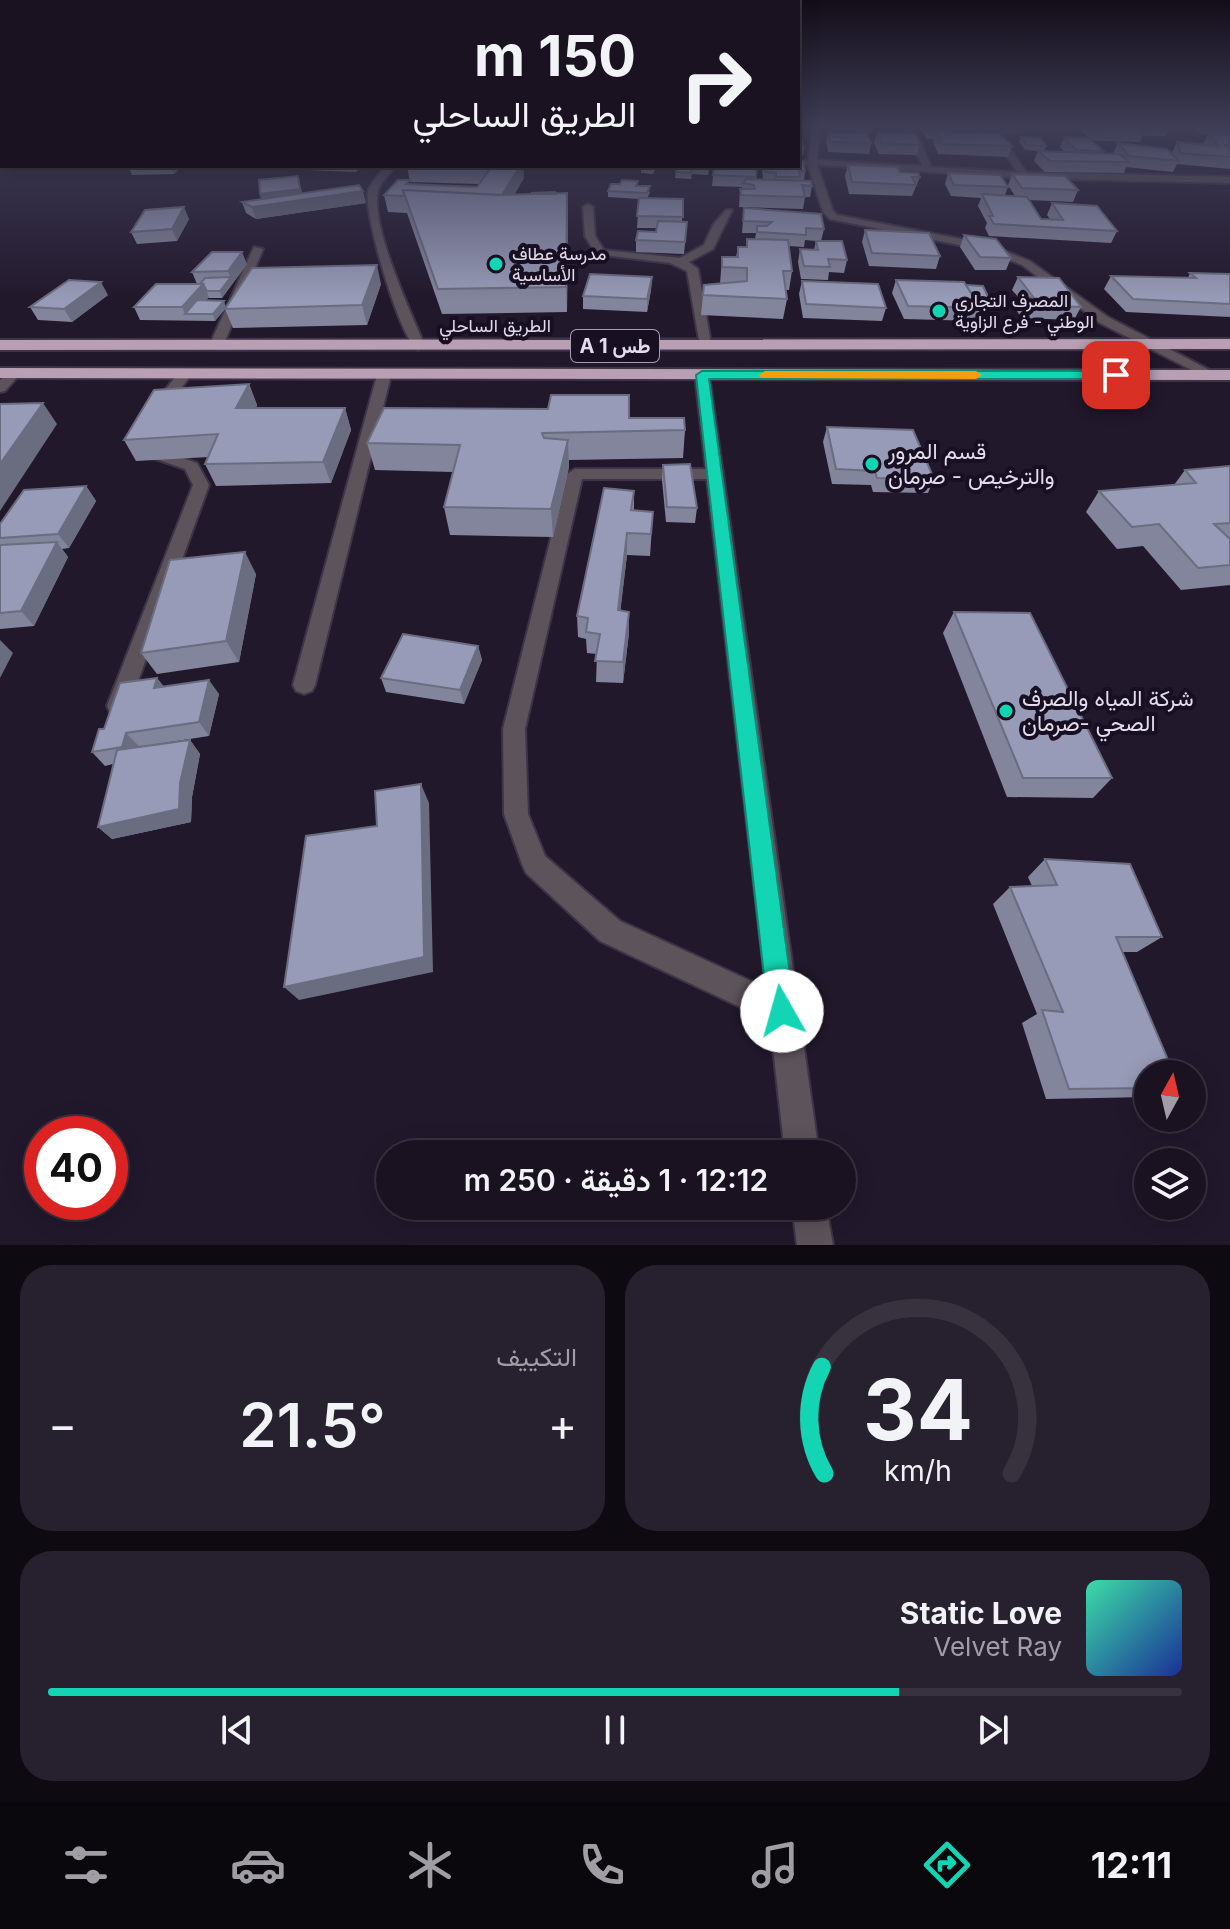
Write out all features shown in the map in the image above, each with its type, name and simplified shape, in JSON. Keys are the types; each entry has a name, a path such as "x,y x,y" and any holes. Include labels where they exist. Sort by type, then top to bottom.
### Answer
{"highway":[{"name":"الطريق الساحلي","path":"0,345 1230,344"},
{"name":"A 1 طس","path":"7,373 1230,375"}],"street":[{"path":"378,184 373,191 371,205 386,264 418,346"},
{"path":"819,184 828,212 834,217 865,226 974,244 1009,254 1104,320 1212,375"},
{"path":"588,207 590,236 600,252 614,256 683,261 709,247 718,225 729,212"},
{"path":"216,346 258,249"},
{"path":"683,261 692,269 707,346"},
{"path":"0,388 7,373"},
{"path":"113,721 201,485 191,466 137,446 140,431 184,375"},
{"path":"304,685 384,375"},
{"path":"702,375 800,1140"},
{"path":"715,474 575,474 514,729 516,814 535,864 610,931 782,1011"},
{"path":"811,1220 815,1245"}],"building":[{"path":"259,184 299,184 300,189 260,194"},
{"path":"394,184 477,187 479,184 509,184 502,195 403,190 404,196 384,195"},
{"path":"611,184 650,186 647,193 608,191"},
{"path":"749,184 812,184 812,186 802,185 805,197 741,195 740,189 755,189 754,185"},
{"path":"1006,184 1008,187 954,185"},
{"path":"1019,184 1073,184 1078,190 1022,188"},
{"path":"359,185 363,191 252,207 242,202"},
{"name":"مدرسة عطاف الأساسية","path":"403,190 499,195 567,193 566,287 438,289"},
{"path":"982,194 1027,197 1041,219 1063,220 1052,203 1097,206 1117,231 994,224"},
{"path":"639,198 683,199 683,217 637,216"},
{"path":"184,207 172,229 131,232 145,210"},
{"path":"744,208 821,214 824,229 806,228 806,235 757,232 757,226 767,226 772,222 743,221"},
{"path":"658,221 687,222 685,242 636,240 638,231 656,232"},
{"path":"865,230 929,233 940,256 872,253"},
{"path":"964,235 996,239 1011,258 980,257"},
{"path":"747,239 788,240 792,271 783,271 787,299 703,295 704,285 747,281 747,268 722,267 722,257 738,257 738,247 747,247"},
{"path":"816,241 842,241 847,260 828,259 830,267 804,266 800,249 818,250"},
{"path":"212,252 242,252 228,271 192,272"},
{"path":"377,265 362,305 225,309 252,268"},
{"path":"1190,273 1230,274 1230,304 1133,299 1111,276 1196,278"},
{"path":"590,274 652,277 647,299 583,296"},
{"path":"231,277 220,291 207,291 200,284 205,278"},
{"path":"1018,277 1059,278 1081,307 1027,305 1021,296 1034,298"},
{"path":"69,280 101,282 64,309 30,307"},
{"path":"896,280 964,282 981,308 908,306"},
{"path":"802,281 878,284 886,308 806,304"},
{"path":"156,284 203,284 182,307 134,307"},
{"path":"966,285 983,286 990,301 976,300"},
{"path":"197,300 224,301 213,314 185,314"},
{"path":"249,384 236,408 345,408 323,462 205,464 218,434 124,440 154,390"},
{"path":"551,395 629,395 629,418 684,418 685,430 542,433 544,438 568,440 551,509 444,507 460,445 367,443 384,408 548,409"},
{"path":"43,403 0,464 0,404"},
{"name":"قسم المرور والترخيص - صرمان","path":"827,427 913,430 934,479 877,478 875,471 836,469"},
{"path":"690,464 697,508 667,507 663,465"},
{"path":"1230,466 1230,523 1214,524 1230,539 1230,565 1198,568 1159,524 1132,527 1099,491 1196,483 1185,470"},
{"path":"86,486 58,534 0,538 0,524 24,490"},
{"path":"604,488 634,491 631,510 653,512 651,534 627,533 618,610 629,612 623,662 595,661 600,634 586,632 588,618 577,616"},
{"path":"57,542 21,611 0,613 0,545"},
{"path":"245,552 226,641 141,653 170,560"},
{"path":"954,612 1030,613 1112,778 1023,778"},
{"path":"403,634 478,646 460,690 381,678"},
{"path":"157,678 154,688 209,680 199,722 126,733 122,747 92,752 99,729 104,729 120,683"},
{"path":"190,740 180,783 179,809 98,827 117,750"},
{"path":"421,784 424,957 284,987 306,836 377,826 375,791"},
{"path":"1045,859 1130,864 1162,937 1116,937 1168,1060 1134,1060 1134,1088 1069,1089 1042,1010 1063,1012 1010,887 1057,885"}],"slow traffic":[{"path":"765,375 976,375"}],"place":[{"name":"مدرسة عطاف الأساسية","path":"496,264"},
{"name":"المصرف التجاري الوطني - فرع الزاوية","path":"939,311"},
{"name":"قسم المرور والترخيص - صرمان","path":"872,464"},
{"name":"شركة المياه والصرف الصحي -صرمان","path":"1006,711"}],"route":[{"path":"782,1011 702,375 1116,375"}]}
